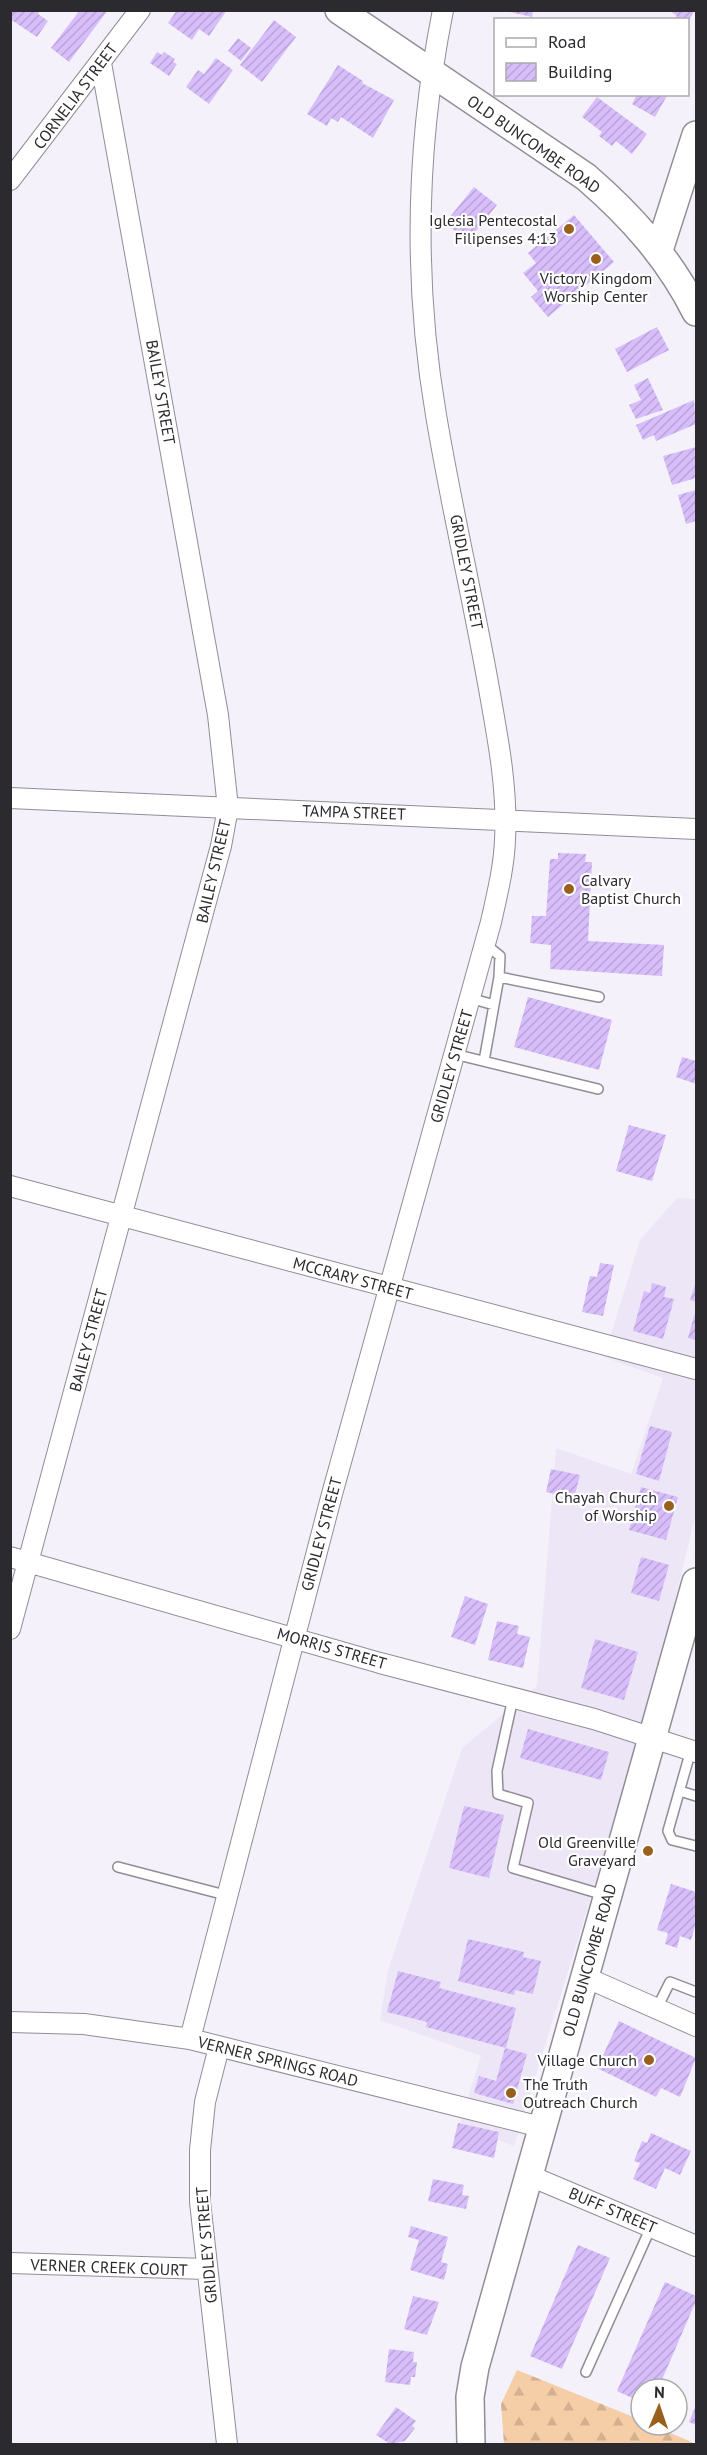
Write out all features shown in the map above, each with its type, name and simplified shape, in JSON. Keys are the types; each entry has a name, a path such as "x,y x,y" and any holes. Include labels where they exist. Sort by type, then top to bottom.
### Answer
{"street":[{"name":"CORNELIA STREET","path":"10,180 140,10"},
{"name":"OLD BUNCOMBE ROAD","path":"339,10 586,177 617,203 659,250 696,312"},
{"name":"GRIDLEY STREET","path":"190,2039 229,1896 294,1637 485,944 502,868 504,820 496,729 436,418 422,316 419,207 430,73 443,10"},
{"name":"BAILEY STREET","path":"10,1629 20,1559 121,1216 218,857 228,808 216,704 101,63"},
{"path":"659,250 696,135"},
{"name":"TAMPA STREET","path":"10,798 696,829"},
{"name":"MCCRARY STREET","path":"10,1186 696,1369"},
{"name":"MORRIS STREET","path":"20,1559 694,1751"},
{"name":"OLD BUNCOMBE ROAD","path":"471,2445 470,2407 475,2367 696,1582"},
{"path":"585,1977 696,2026"},
{"name":"VERNER SPRINGS ROAD","path":"10,2022 84,2024 190,2039 541,2127"},
{"name":"GRIDLEY STREET","path":"219,2047 205,2102 200,2150 200,2202 227,2445"},
{"name":"BUFF STREET","path":"528,2175 696,2246"},
{"name":"VERNER CREEK COURT","path":"10,2264 207,2269"}],"lane":[{"path":"484,1061 499,977 500,956 485,944"},
{"path":"499,977 599,997"},
{"path":"470,998 494,1005"},
{"path":"454,1054 598,1089"},
{"path":"513,1698 497,1771 498,1794 528,1803 513,1868 608,1896"},
{"path":"694,1751 668,1831 672,1840 696,1846"},
{"path":"680,1791 696,1796"},
{"path":"118,1867 229,1896"},
{"path":"657,2008 670,1982 696,1992"},
{"path":"586,2372 651,2227"}],"shaded area":[{"path":"677,1198 696,1199 696,1513 646,1719 514,2146 459,2125 481,2056 380,2020 388,1970 462,1748 537,1686 556,1448 631,1474 663,1378 604,1357 640,1240"}],"green space":[{"path":"517,2370 629,2415 629,2437 680,2437 696,2444 504,2444 501,2404"}],"building":[{"path":"10,10 40,10 38,14 48,21 37,37 10,19"},
{"path":"80,10 108,10 69,62 51,48"},
{"path":"177,10 227,10 209,36 199,29 192,40 168,23"},
{"path":"501,10 533,10 532,17"},
{"path":"669,10 695,10 689,20 689,18 676,18 677,16"},
{"path":"274,20 296,37 262,82 240,65"},
{"path":"238,38 251,48 241,61 228,51"},
{"path":"157,52 162,55 164,52 175,59 173,62 177,64 169,76 150,63"},
{"path":"216,58 233,70 209,104 186,87 198,70 204,74"},
{"path":"338,65 363,81 362,83 394,100 373,138 341,117 338,122 331,118 327,126 307,114"},
{"path":"636,96 667,96 655,117 632,104"},
{"path":"597,97 647,134 632,154 616,141 612,146 599,136 602,132 582,117"},
{"path":"474,187 497,205 468,241 445,223"},
{"path":"574,215 614,262 548,317 531,297 538,291 523,273 536,263 528,253"},
{"path":"657,327 669,350 627,372 615,349"},
{"path":"648,378 663,410 636,419 629,405 641,400 634,385"},
{"path":"694,400 696,424 656,441 654,435 643,440 636,425"},
{"path":"696,447 696,478 672,485 663,456"},
{"path":"696,490 696,521 686,524 678,495"},
{"name":"Calvary Baptist Church","path":"558,853 586,854 585,862 592,862 588,941 664,945 662,976 550,969 551,945 530,943 532,916 546,916 550,859 558,859"},
{"path":"528,997 612,1020 599,1070 514,1047"},
{"path":"682,1057 696,1061 696,1084 676,1077"},
{"path":"629,1125 666,1135 652,1181 616,1171"},
{"path":"600,1263 614,1265 603,1316 582,1312 590,1276 597,1277"},
{"path":"696,1282 696,1302 690,1300"},
{"path":"652,1283 666,1287 664,1297 674,1299 663,1339 633,1331 644,1291 650,1293"},
{"path":"696,1309 696,1340 688,1338"},
{"path":"650,1426 672,1432 659,1481 636,1474"},
{"path":"551,1469 580,1475 574,1498 546,1492"},
{"path":"641,1487 678,1497 666,1540 629,1530"},
{"path":"641,1557 669,1565 659,1601 631,1593"},
{"path":"465,1596 488,1604 475,1645 451,1637"},
{"path":"497,1621 519,1626 517,1634 530,1637 523,1668 488,1660"},
{"path":"595,1639 638,1652 624,1700 581,1688"},
{"path":"528,1729 609,1752 601,1780 520,1758"},
{"path":"464,1806 504,1815 489,1878 449,1868"},
{"path":"671,1884 696,1892 696,1923 691,1940 680,1936 677,1948 665,1944 668,1933 657,1930"},
{"path":"468,1939 524,1952 523,1957 541,1961 533,1994 515,1990 514,1995 458,1981"},
{"path":"398,1971 441,1982 439,1988 516,2008 506,2048 426,2027 427,2022 387,2012"},
{"name":"Village Church","path":"619,2021 696,2058 680,2097 661,2088 656,2097 597,2068"},
{"path":"505,2048 527,2054 513,2104 474,2093 479,2076 496,2081"},
{"path":"458,2123 499,2132 494,2158 452,2148"},
{"path":"651,2133 691,2151 680,2175 665,2168 656,2189 633,2179 640,2163 634,2161 642,2141 647,2143"},
{"path":"433,2179 464,2185 462,2195 469,2196 466,2209 428,2201"},
{"path":"411,2226 448,2237 441,2262 448,2264 444,2280 410,2270 419,2240 408,2237"},
{"path":"578,2245 610,2258 562,2369 530,2356"},
{"path":"665,2282 696,2296 696,2301 663,2377 629,2377 629,2396 617,2391"},
{"path":"413,2296 439,2302 427,2335 404,2329"},
{"path":"389,2349 414,2352 413,2362 417,2362 415,2377 411,2377 410,2385 385,2382"},
{"path":"696,2405 696,2425 689,2422"},
{"path":"396,2407 416,2421 412,2426 415,2428 405,2441 390,2444 376,2435"}],"place":[{"name":"Iglesia Pentecostal Filipenses 4:13","path":"569,229"},
{"name":"Victory Kingdom Worship Center","path":"596,259"},
{"name":"Calvary Baptist Church","path":"569,889"},
{"name":"Chayah Church of Worship","path":"669,1506"},
{"name":"Old Greenville Graveyard","path":"648,1851"},
{"name":"Village Church","path":"649,2060"},
{"name":"The Truth Outreach Church","path":"511,2093"}]}
